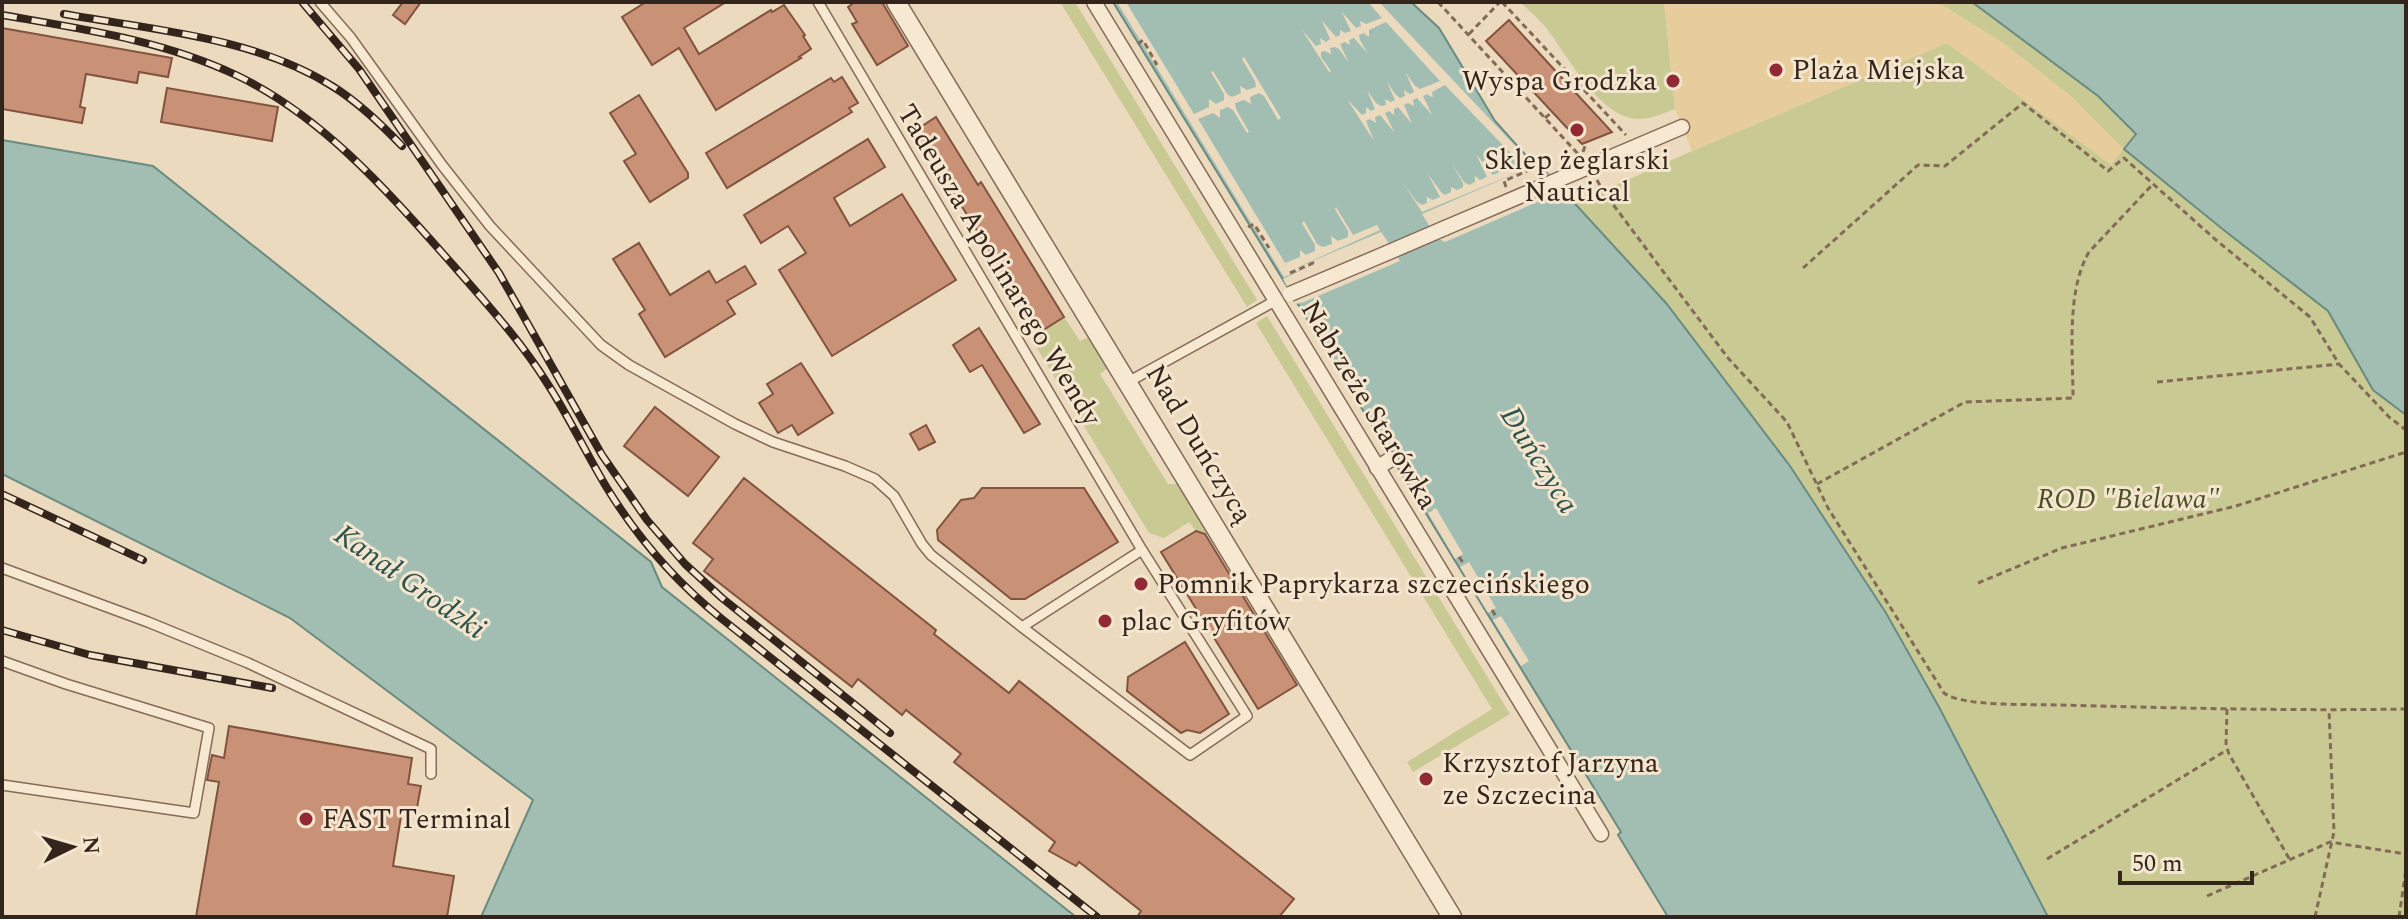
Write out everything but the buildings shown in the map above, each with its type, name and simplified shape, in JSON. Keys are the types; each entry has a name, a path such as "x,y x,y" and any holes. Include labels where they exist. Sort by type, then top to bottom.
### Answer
{"street":[{"name":"Nad Duńczycą","path":"896,2 1452,917"},
{"name":"Nabrzeże Starówka","path":"1094,2 1601,834"},
{"path":"1275,301 1682,127"},
{"path":"1377,468 1391,459"}],"lane":[{"path":"320,2 351,38 490,226 601,345 672,389 748,430 875,479 894,496 931,555 1022,627 1142,550"},
{"name":"Tadeusza Apolinarego Wendy","path":"818,2 1142,550 1247,716 1190,755 1022,627"},
{"path":"1128,382 1275,301"},
{"path":"2,568 248,663 431,749 431,774"},
{"path":"2,661 209,728 194,813 2,785"}],"path":[{"path":"1438,2 1581,157 1586,143"},
{"path":"1468,34 1501,2 1636,146"},
{"path":"1137,44 1143,40 1157,65"},
{"path":"1550,65 1556,60"},
{"path":"1522,93 1528,86"},
{"path":"1803,268 1918,165 1945,166 2023,103 2108,171 2124,158 2216,240 2310,317 2339,364 2406,430"},
{"path":"1545,118 1552,112"},
{"path":"1590,166 1603,191 1728,358 1787,422 1841,529 1950,698 1978,702 2227,709 2406,709"},
{"path":"1507,189 1504,181 1527,171"},
{"path":"1817,484 1965,402 2073,398 2073,326 2077,279 2082,265 2089,252 2153,184"},
{"path":"1248,227 1254,224 1269,248"},
{"path":"1290,273 1313,263 1316,270"},
{"path":"2157,382 2339,364"},
{"path":"1978,583 2062,548 2236,506 2406,452"},
{"path":"1426,502 1431,511"},
{"path":"1459,557 1464,564"},
{"path":"1492,610 1497,618"},
{"path":"2227,709 2227,750 2290,860"},
{"path":"2315,917 2334,832 2329,710"},
{"path":"2047,859 2227,750"},
{"path":"2207,896 2330,842 2406,854"},
{"path":"2399,917 2406,869"}],"green space":[{"path":"1060,2 1075,2 1257,300 1247,307"},
{"path":"1520,2 1664,2 1675,109 1639,119 1611,109 1586,84 1544,25"},
{"name":"ROD \"Bielawa\"","path":"1937,2 1972,2 2098,96 2136,134 2125,149 2328,311 2373,390 2406,415 2406,917 2034,917 1574,204 1947,43 2111,164 2073,98 2003,43"},
{"path":"1267,316 1510,714 1413,772 1407,762 1492,709 1256,323"},
{"path":"1064,317 1080,341 1089,337 1108,368 1100,374 1168,484 1178,484 1209,533 1203,536 1189,522 1164,538 1149,533 1035,345 1040,333"}],"sand":[{"name":"Plaża Miejska","path":"1664,2 1937,2 2003,43 2073,98 2124,149 2111,165 1947,43 1692,151 1675,109"}],"water":[{"name":"Duńczyca","path":"1113,2 1411,2 1439,28 1495,121 1666,303 1790,466 1886,613 1939,707 2048,917 1668,917 1618,835 1621,832"},
{"path":"1972,2 2406,2 2406,415 2373,390 2328,311 2124,149 2136,134 2098,96"},
{"name":"Kanał Grodzki","path":"2,140 153,166 651,562 662,587 1076,917 481,917 533,800 290,618 2,474"}],"pier":[{"path":"1117,2 1126,2 1194,114 1209,107 1209,99 1216,104 1224,100 1213,71 1232,97 1241,93 1240,86 1247,90 1256,87 1242,59 1244,57 1281,118 1278,120 1259,93 1250,97 1251,104 1244,100 1235,103 1247,133 1228,107 1220,110 1220,118 1213,113 1198,119 1285,263 1300,257 1300,250 1306,255 1315,251 1315,245 1302,223 1304,221 1317,244 1323,247 1332,244 1331,236 1338,241 1348,237 1336,207 1353,235 1377,225 1380,230 1289,271 1381,232 1390,245 1430,227 1422,214 1526,169 1422,212 1404,184 1422,205 1427,203 1427,197 1433,200 1440,197 1428,174 1445,195 1451,192 1451,187 1457,190 1463,187 1452,164 1469,185 1475,182 1475,176 1480,180 1487,177 1476,154 1493,175 1520,163 1445,85 1432,92 1433,98 1427,94 1423,96 1432,115 1417,98 1413,100 1414,106 1404,105 1412,124 1398,107 1394,109 1394,115 1389,111 1385,113 1394,132 1380,115 1375,117 1376,123 1370,119 1366,121 1374,141 1347,99 1362,115 1366,113 1366,107 1371,111 1375,109 1367,90 1381,106 1386,105 1385,99 1395,100 1387,82 1400,98 1405,96 1404,90 1410,94 1414,92 1406,73 1420,89 1440,81 1386,22 1369,30 1369,37 1364,33 1359,35 1368,54 1354,38 1349,40 1350,45 1345,42 1340,44 1349,63 1335,47 1330,48 1331,54 1321,52 1329,72 1302,30 1316,46 1321,44 1320,38 1326,42 1330,39 1322,21 1336,37 1340,35 1340,30 1345,33 1351,31 1342,12 1356,28 1361,26 1360,21 1366,24 1382,18 1368,2 1379,2 1537,169 1541,167 1563,191 1445,242 1437,238 1397,256 1400,261 1296,304 1283,279 1312,265 1284,277"},
{"path":"1403,453 1430,499 1422,504 1395,458"},
{"path":"1436,508 1463,554 1455,559 1428,513"},
{"path":"1469,562 1496,608 1488,613 1460,567"},
{"path":"1501,616 1529,661 1521,666 1493,620"}],"railway":[{"path":"302,2 359,69 499,273 602,455 647,520 685,564 722,598 890,733"},
{"path":"64,14 202,38 270,56 302,69 342,92 402,146"},
{"path":"2,15 121,37 208,63 268,92 326,135 379,184 514,337 537,367 619,506 674,575 722,619 1097,917"},
{"path":"2,494 143,560"},
{"path":"2,630 90,655 272,688"}],"place":[{"name":"Plaża Miejska","path":"1776,70"},
{"name":"Wyspa Grodzka","path":"1673,81"},
{"name":"Sklep żeglarski Nautical","path":"1577,130"},
{"name":"Pomnik Paprykarza szczecińskiego","path":"1141,584"},
{"name":"plac Gryfitów","path":"1105,621"},
{"name":"Krzysztof Jarzyna ze Szczecina","path":"1426,779"},
{"name":"FAST Terminal","path":"306,819"}]}
